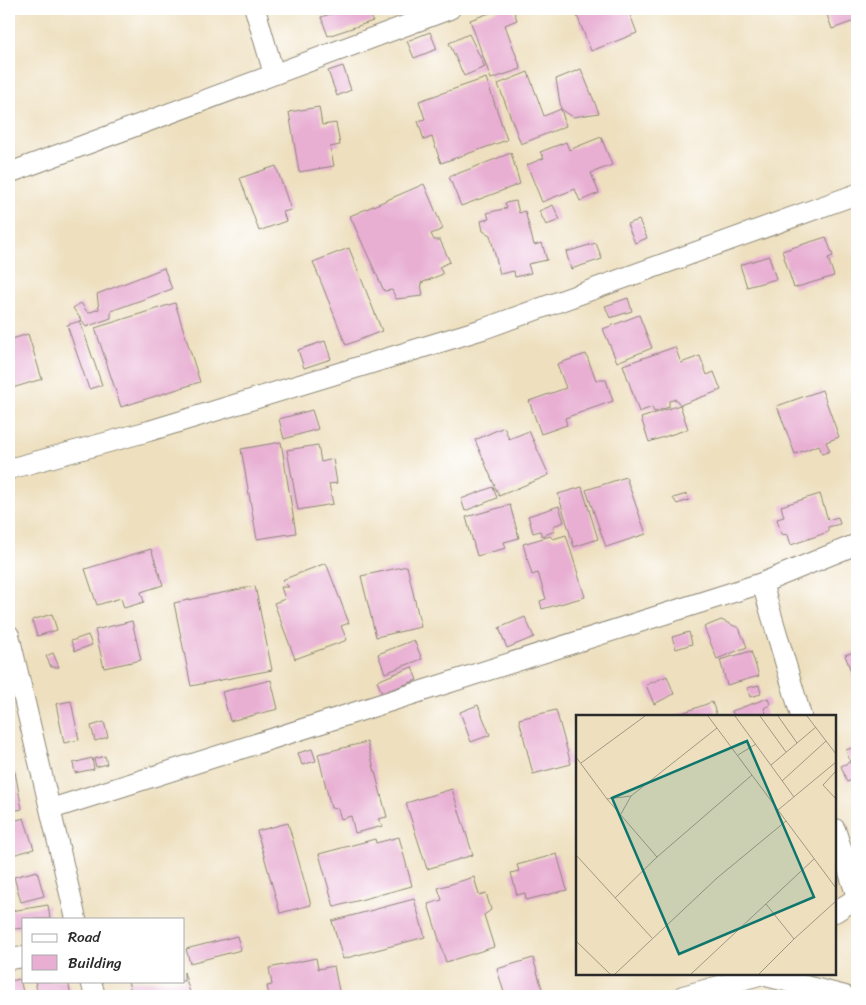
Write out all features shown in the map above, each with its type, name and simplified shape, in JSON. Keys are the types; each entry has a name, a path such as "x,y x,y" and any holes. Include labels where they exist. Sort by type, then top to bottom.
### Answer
{"street":[{"path":"255,9 274,74"},
{"path":"9,173 450,9"},
{"path":"9,469 149,432 484,328 857,194"},
{"path":"51,809 762,583 857,544"},
{"path":"762,583 801,715"},
{"path":"9,635 76,918"},
{"path":"836,832 857,897 836,911"},
{"path":"9,959 22,957"},
{"path":"683,996 758,975"},
{"path":"766,975 845,996"},
{"path":"91,982 95,996"}],"building":[{"path":"316,9 333,9 318,14"},
{"path":"345,9 369,9 373,21 328,36 321,17"},
{"path":"501,9 513,9 517,20 505,25 521,69 491,79 470,20"},
{"path":"585,9 628,9 637,33 591,51 576,13"},
{"path":"825,9 857,9 857,20 832,29"},
{"path":"430,32 437,49 414,58 407,41"},
{"path":"469,34 485,67 464,76 449,43"},
{"path":"343,66 351,90 337,96 328,71"},
{"path":"581,69 599,113 573,117 561,109 556,79"},
{"path":"528,72 544,116 561,109 566,126 521,144 498,84"},
{"path":"486,78 507,140 441,163 432,137 424,140 418,121 425,119 419,101"},
{"path":"319,107 322,125 336,123 340,145 330,147 334,166 299,172 289,112"},
{"path":"601,137 612,165 591,173 599,193 580,201 575,189 542,202 527,165 544,158 540,152 566,142 569,150"},
{"path":"511,153 520,184 461,206 449,177"},
{"path":"276,166 291,210 283,212 286,221 259,231 240,178"},
{"path":"424,184 443,229 431,234 434,240 440,240 450,262 439,267 443,274 421,283 423,296 396,299 392,290 384,291 350,216"},
{"path":"516,201 519,213 525,211 534,245 542,243 547,260 528,264 531,273 515,277 514,271 500,274 490,235 483,231 481,221 489,219 487,213 507,208 505,203"},
{"path":"553,205 560,220 546,225 539,211"},
{"path":"639,220 647,238 635,243 627,224"},
{"path":"826,237 833,256 828,258 834,276 794,288 782,251"},
{"path":"596,243 602,259 571,269 566,252"},
{"path":"349,248 382,331 346,345 313,262"},
{"path":"769,256 776,279 747,287 740,265"},
{"path":"164,268 172,289 111,311 111,318 86,327 73,308 81,303 88,313 99,309 97,294"},
{"path":"628,298 632,311 610,318 605,306"},
{"path":"175,303 200,382 121,407 95,328"},
{"path":"639,315 652,348 617,362 603,329"},
{"path":"80,321 102,385 89,389 67,325"},
{"path":"28,334 42,379 9,389 9,340"},
{"path":"325,341 331,359 304,368 298,350"},
{"path":"675,347 681,363 700,356 707,375 714,372 721,390 680,405 676,399 669,401 669,407 654,412 652,407 639,412 623,365"},
{"path":"586,354 596,380 606,380 613,401 565,418 567,425 541,434 529,401 566,388 557,364"},
{"path":"822,390 839,437 826,442 830,451 822,454 819,445 795,454 777,406"},
{"path":"680,405 688,429 649,442 641,418"},
{"path":"312,410 318,429 284,439 279,419"},
{"path":"504,427 509,439 529,431 549,475 499,496 475,440"},
{"path":"281,442 296,533 257,539 241,449"},
{"path":"318,445 321,462 333,459 337,483 329,484 333,504 298,510 287,450"},
{"path":"626,477 646,534 606,547 586,490"},
{"path":"493,487 497,498 465,511 461,499"},
{"path":"582,487 598,539 574,547 558,494"},
{"path":"687,494 689,500 677,504 673,498"},
{"path":"820,494 828,520 838,517 840,524 828,527 828,532 791,545 788,535 781,534 777,519 784,517 781,506"},
{"path":"510,505 519,538 504,542 506,548 477,556 466,517"},
{"path":"559,506 564,522 553,526 555,531 542,536 540,531 533,533 528,516"},
{"path":"566,535 585,597 542,609 540,601 546,599 538,573 532,575 523,544 550,536 553,539"},
{"path":"151,549 163,585 141,592 144,602 124,608 121,598 97,605 85,569"},
{"path":"326,563 349,623 341,626 347,640 295,659 274,603 285,599 281,587 289,587 282,580"},
{"path":"407,566 421,627 376,637 361,576"},
{"path":"255,586 272,670 191,686 174,603"},
{"path":"52,614 57,630 37,636 32,620"},
{"path":"525,617 534,637 507,648 499,628"},
{"path":"721,620 739,628 747,647 717,659 704,627"},
{"path":"132,621 141,660 104,668 95,630"},
{"path":"689,632 692,644 676,649 672,637"},
{"path":"88,635 92,645 75,651 71,641"},
{"path":"414,640 422,659 385,673 378,654"},
{"path":"751,651 759,676 727,685 720,660"},
{"path":"857,651 857,687 845,655"},
{"path":"53,653 59,667 51,667 46,656"},
{"path":"412,667 417,680 382,693 377,681"},
{"path":"667,676 674,694 654,704 646,685"},
{"path":"271,680 278,709 230,721 222,692"},
{"path":"759,685 761,694 750,697 747,688"},
{"path":"768,698 770,705 764,708 767,715 734,715 732,711"},
{"path":"71,701 79,740 64,743 56,704"},
{"path":"712,702 717,715 677,715"},
{"path":"478,705 490,735 471,742 460,712"},
{"path":"556,710 571,764 533,774 519,719"},
{"path":"104,722 108,737 95,741 91,726"},
{"path":"367,742 387,817 378,819 383,826 355,833 351,816 341,819 338,809 331,808 318,754"},
{"path":"857,746 857,778 847,782 841,766 850,762 846,750"},
{"path":"312,749 316,761 302,765 298,753"},
{"path":"105,756 107,764 96,767 94,759"},
{"path":"92,758 94,769 75,773 73,763"},
{"path":"15,772 22,809 9,812 9,773"},
{"path":"452,789 473,855 427,869 406,803"},
{"path":"24,818 34,849 9,856 9,822"},
{"path":"288,823 311,905 280,913 257,831"},
{"path":"399,837 412,886 334,907 319,854 375,839 376,843"},
{"path":"557,854 567,890 526,900 525,893 517,895 511,873 519,871 517,865"},
{"path":"37,871 44,896 21,902 14,877"},
{"path":"474,877 479,895 486,893 491,910 484,915 494,947 446,962 428,904 442,900 438,888"},
{"path":"414,899 425,937 343,959 332,921"},
{"path":"48,905 50,918 22,918 22,928 14,929 11,911"},
{"path":"237,936 241,950 190,963 186,949"},
{"path":"316,958 318,969 334,966 340,996 269,996 267,986 272,985 269,968"},
{"path":"533,958 543,992 528,996 505,996 497,969"},
{"path":"185,975 191,996 132,996 128,982 185,982"},
{"path":"20,979 24,996 9,996 9,981"},
{"path":"35,982 68,982 71,996 38,996"}]}
